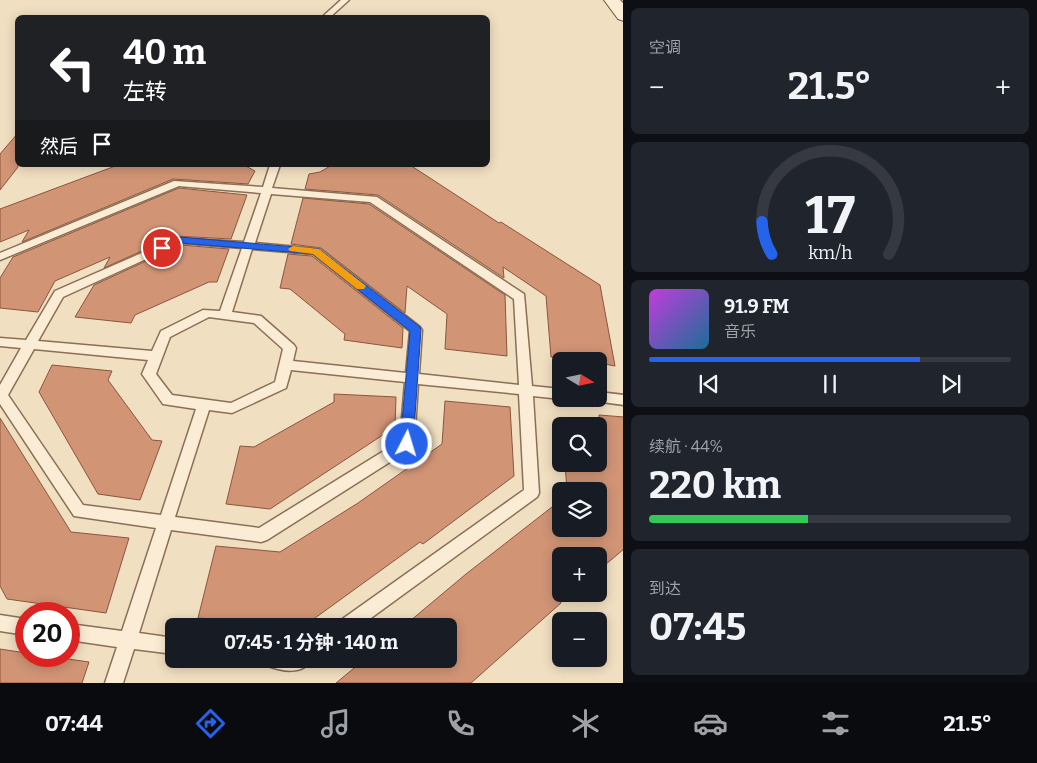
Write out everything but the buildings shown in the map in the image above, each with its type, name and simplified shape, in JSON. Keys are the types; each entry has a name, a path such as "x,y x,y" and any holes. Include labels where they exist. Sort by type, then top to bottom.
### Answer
{"street":[{"path":"612,0 623,16"}],"lane":[{"path":"328,15 345,0"},
{"path":"225,316 274,167"},
{"path":"0,257 178,183 267,190 373,199 520,298 532,493 358,618"},
{"path":"180,240 249,246 316,251 416,330 407,444 262,535 79,511 1,395 59,294 180,240"},
{"path":"207,313 225,316 257,319 290,348 281,385 232,408 168,400 149,374 165,334 207,313"},
{"path":"0,342 156,356"},
{"path":"286,365 552,393"},
{"path":"608,399 623,400"},
{"path":"114,683 204,404"},
{"path":"0,623 15,625"},
{"path":"80,633 165,645"}],"slow traffic":[{"path":"293,249 316,251 361,286"}],"route":[{"path":"162,248 180,240 316,251 416,330 407,444"}]}
